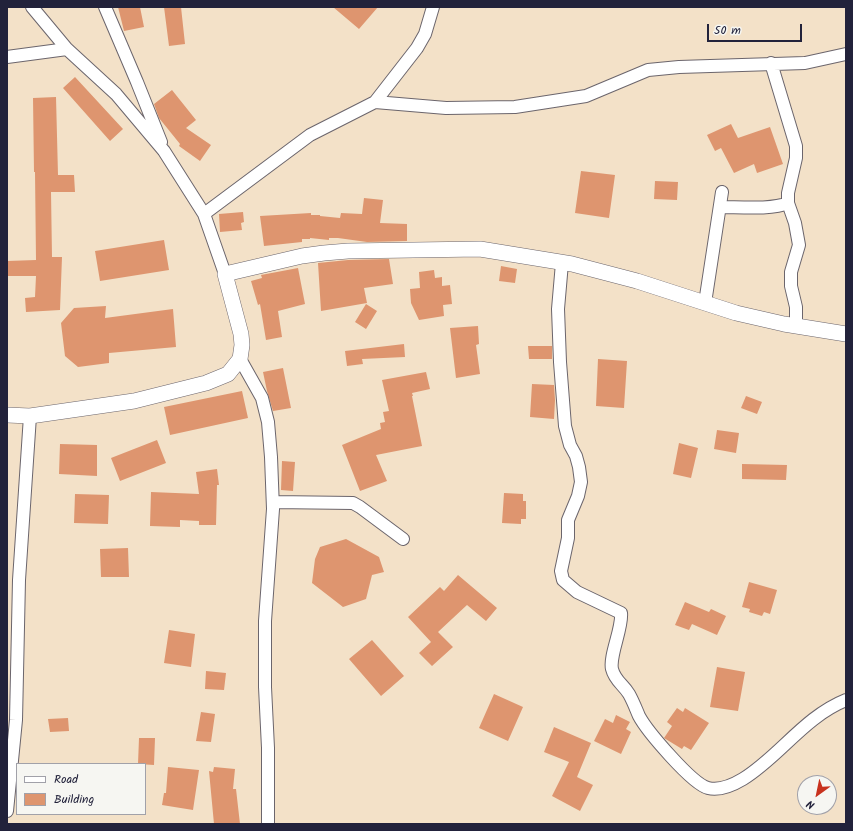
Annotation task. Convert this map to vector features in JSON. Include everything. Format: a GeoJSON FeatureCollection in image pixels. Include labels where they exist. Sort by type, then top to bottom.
{"type":"FeatureCollection","features":[{"type":"Feature","properties":{"kind":"street"},"geometry":{"type":"LineString","coordinates":[[7,415],[30,416],[134,401],[206,383],[228,374],[240,359],[242,345],[241,334],[225,274],[204,214],[164,151],[116,94],[68,49],[32,7]]}},
{"type":"Feature","properties":{"kind":"street"},"geometry":{"type":"LineString","coordinates":[[105,7],[138,82],[164,151]]}},
{"type":"Feature","properties":{"kind":"street"},"geometry":{"type":"LineString","coordinates":[[204,214],[310,135],[375,102],[417,48],[425,34],[433,7]]}},
{"type":"Feature","properties":{"kind":"street"},"geometry":{"type":"LineString","coordinates":[[7,57],[68,49]]}},
{"type":"Feature","properties":{"kind":"street"},"geometry":{"type":"LineString","coordinates":[[375,102],[446,108],[515,107],[586,96],[648,70],[679,67],[805,63],[846,54]]}},
{"type":"Feature","properties":{"kind":"street"},"geometry":{"type":"LineString","coordinates":[[771,63],[796,146],[796,158],[788,192],[788,203],[795,224],[799,245],[791,272],[791,286],[796,308],[796,326]]}},
{"type":"Feature","properties":{"kind":"street"},"geometry":{"type":"LineString","coordinates":[[705,303],[722,192]]}},
{"type":"Feature","properties":{"kind":"street"},"geometry":{"type":"LineString","coordinates":[[720,207],[768,206],[788,203]]}},
{"type":"Feature","properties":{"kind":"street"},"geometry":{"type":"LineString","coordinates":[[225,274],[302,256],[348,251],[480,249],[562,263],[637,281],[736,313],[796,326],[846,334]]}},
{"type":"Feature","properties":{"kind":"street"},"geometry":{"type":"LineString","coordinates":[[562,263],[558,308],[560,362],[565,426],[570,445],[576,456],[579,467],[580,482],[578,496],[568,520],[568,538],[561,571],[563,580],[578,592],[621,613],[612,667],[615,678],[629,694],[640,717],[666,751],[689,775],[708,788],[726,788],[742,780],[767,762],[789,739],[819,714],[846,700]]}},
{"type":"Feature","properties":{"kind":"street"},"geometry":{"type":"LineString","coordinates":[[240,359],[262,398],[268,422],[271,457],[273,502],[266,622],[265,687],[268,748],[268,824]]}},
{"type":"Feature","properties":{"kind":"street"},"geometry":{"type":"LineString","coordinates":[[7,811],[16,720],[19,580],[30,416]]}},
{"type":"Feature","properties":{"kind":"street"},"geometry":{"type":"LineString","coordinates":[[273,502],[353,504],[360,507],[403,539]]}},
{"type":"Feature","properties":{"kind":"building"},"geometry":{"type":"Polygon","coordinates":[[[118,7],[140,7],[144,27],[124,31],[118,7]]]}},
{"type":"Feature","properties":{"kind":"building"},"geometry":{"type":"Polygon","coordinates":[[[164,7],[181,7],[185,44],[169,46],[164,7]]]}},
{"type":"Feature","properties":{"kind":"building"},"geometry":{"type":"Polygon","coordinates":[[[333,7],[378,7],[359,29],[333,7]]]}},
{"type":"Feature","properties":{"kind":"building"},"geometry":{"type":"Polygon","coordinates":[[[75,77],[123,129],[110,141],[63,88],[75,77]]]}},
{"type":"Feature","properties":{"kind":"building"},"geometry":{"type":"Polygon","coordinates":[[[172,90],[196,120],[186,128],[211,145],[200,161],[179,146],[180,144],[159,118],[154,104],[172,90]]]}},
{"type":"Feature","properties":{"kind":"building"},"geometry":{"type":"Polygon","coordinates":[[[56,97],[58,175],[74,175],[75,192],[51,192],[52,257],[62,257],[60,310],[26,312],[25,298],[35,297],[36,276],[7,276],[7,261],[36,260],[33,98],[56,97]]]}},
{"type":"Feature","properties":{"kind":"building"},"geometry":{"type":"Polygon","coordinates":[[[731,124],[738,138],[770,127],[783,164],[757,173],[754,164],[734,173],[721,148],[715,151],[707,135],[731,124]]]}},
{"type":"Feature","properties":{"kind":"building"},"geometry":{"type":"Polygon","coordinates":[[[581,171],[615,175],[609,218],[575,213],[581,171]]]}},
{"type":"Feature","properties":{"kind":"building"},"geometry":{"type":"Polygon","coordinates":[[[655,181],[678,182],[677,200],[654,199],[655,181]]]}},
{"type":"Feature","properties":{"kind":"building"},"geometry":{"type":"Polygon","coordinates":[[[364,198],[383,200],[380,223],[407,224],[407,241],[367,242],[338,238],[329,238],[329,240],[310,238],[302,239],[302,242],[264,246],[260,216],[311,213],[311,215],[340,218],[341,213],[362,214],[364,198]]]}},
{"type":"Feature","properties":{"kind":"building"},"geometry":{"type":"Polygon","coordinates":[[[243,212],[244,222],[241,223],[242,230],[220,232],[219,214],[243,212]]]}},
{"type":"Feature","properties":{"kind":"building"},"geometry":{"type":"Polygon","coordinates":[[[164,240],[169,270],[100,281],[95,251],[164,240]]]}},
{"type":"Feature","properties":{"kind":"building"},"geometry":{"type":"Polygon","coordinates":[[[389,259],[393,284],[364,288],[367,303],[321,311],[318,263],[348,260],[389,259]]]}},
{"type":"Feature","properties":{"kind":"building"},"geometry":{"type":"Polygon","coordinates":[[[501,266],[517,269],[515,283],[499,281],[501,266]]]}},
{"type":"Feature","properties":{"kind":"building"},"geometry":{"type":"Polygon","coordinates":[[[298,268],[305,304],[278,311],[282,337],[266,340],[260,304],[258,305],[251,281],[262,278],[261,275],[298,268]]]}},
{"type":"Feature","properties":{"kind":"building"},"geometry":{"type":"Polygon","coordinates":[[[434,270],[435,278],[442,277],[442,286],[450,285],[452,304],[443,305],[444,316],[419,320],[411,303],[410,289],[420,288],[419,272],[434,270]]]}},
{"type":"Feature","properties":{"kind":"building"},"geometry":{"type":"Polygon","coordinates":[[[366,304],[377,311],[366,329],[355,322],[366,304]]]}},
{"type":"Feature","properties":{"kind":"building"},"geometry":{"type":"Polygon","coordinates":[[[106,306],[105,318],[173,309],[176,347],[109,353],[109,363],[78,367],[65,356],[61,323],[74,308],[106,306]]]}},
{"type":"Feature","properties":{"kind":"building"},"geometry":{"type":"Polygon","coordinates":[[[478,326],[479,344],[476,345],[480,374],[456,378],[450,328],[478,326]]]}},
{"type":"Feature","properties":{"kind":"building"},"geometry":{"type":"Polygon","coordinates":[[[404,344],[405,357],[362,359],[363,364],[347,366],[345,351],[404,344]]]}},
{"type":"Feature","properties":{"kind":"building"},"geometry":{"type":"Polygon","coordinates":[[[528,346],[552,346],[552,359],[529,359],[528,346]]]}},
{"type":"Feature","properties":{"kind":"building"},"geometry":{"type":"Polygon","coordinates":[[[598,359],[627,361],[624,408],[596,406],[598,359]]]}},
{"type":"Feature","properties":{"kind":"building"},"geometry":{"type":"Polygon","coordinates":[[[283,368],[291,408],[273,411],[263,372],[283,368]]]}},
{"type":"Feature","properties":{"kind":"building"},"geometry":{"type":"Polygon","coordinates":[[[426,372],[430,389],[412,393],[422,446],[376,455],[387,481],[360,491],[342,445],[381,429],[380,423],[385,422],[383,412],[389,411],[382,380],[426,372]]]}},
{"type":"Feature","properties":{"kind":"building"},"geometry":{"type":"Polygon","coordinates":[[[532,384],[554,385],[554,419],[530,417],[532,384]]]}},
{"type":"Feature","properties":{"kind":"building"},"geometry":{"type":"Polygon","coordinates":[[[242,391],[248,418],[170,435],[164,407],[242,391]]]}},
{"type":"Feature","properties":{"kind":"building"},"geometry":{"type":"Polygon","coordinates":[[[746,396],[762,402],[757,414],[741,408],[746,396]]]}},
{"type":"Feature","properties":{"kind":"building"},"geometry":{"type":"Polygon","coordinates":[[[717,430],[739,433],[736,453],[714,449],[717,430]]]}},
{"type":"Feature","properties":{"kind":"building"},"geometry":{"type":"Polygon","coordinates":[[[157,440],[166,463],[120,481],[111,458],[157,440]]]}},
{"type":"Feature","properties":{"kind":"building"},"geometry":{"type":"Polygon","coordinates":[[[679,443],[698,448],[691,478],[673,474],[679,443]]]}},
{"type":"Feature","properties":{"kind":"building"},"geometry":{"type":"Polygon","coordinates":[[[60,444],[97,445],[97,476],[59,474],[60,444]]]}},
{"type":"Feature","properties":{"kind":"building"},"geometry":{"type":"Polygon","coordinates":[[[282,461],[295,462],[293,491],[281,490],[282,461]]]}},
{"type":"Feature","properties":{"kind":"building"},"geometry":{"type":"Polygon","coordinates":[[[742,464],[787,465],[786,480],[742,479],[742,464]]]}},
{"type":"Feature","properties":{"kind":"building"},"geometry":{"type":"Polygon","coordinates":[[[217,469],[219,485],[217,485],[216,525],[199,525],[199,521],[180,520],[180,527],[150,526],[151,492],[199,494],[196,472],[217,469]]]}},
{"type":"Feature","properties":{"kind":"building"},"geometry":{"type":"Polygon","coordinates":[[[504,493],[523,494],[523,501],[526,501],[526,519],[521,519],[521,524],[502,523],[504,493]]]}},
{"type":"Feature","properties":{"kind":"building"},"geometry":{"type":"Polygon","coordinates":[[[75,494],[109,495],[108,524],[74,523],[75,494]]]}},
{"type":"Feature","properties":{"kind":"building"},"geometry":{"type":"Polygon","coordinates":[[[346,539],[379,557],[384,572],[372,575],[366,599],[343,607],[312,583],[315,559],[320,547],[346,539]]]}},
{"type":"Feature","properties":{"kind":"building"},"geometry":{"type":"Polygon","coordinates":[[[128,548],[129,577],[101,577],[100,549],[128,548]]]}},
{"type":"Feature","properties":{"kind":"building"},"geometry":{"type":"Polygon","coordinates":[[[458,575],[497,608],[486,621],[467,605],[438,632],[453,647],[432,666],[419,653],[431,642],[408,617],[440,587],[444,591],[458,575]]]}},
{"type":"Feature","properties":{"kind":"building"},"geometry":{"type":"Polygon","coordinates":[[[749,582],[777,590],[770,614],[764,612],[762,616],[749,612],[750,609],[742,607],[749,582]]]}},
{"type":"Feature","properties":{"kind":"building"},"geometry":{"type":"Polygon","coordinates":[[[685,602],[709,612],[711,609],[726,616],[717,635],[692,624],[689,630],[675,625],[685,602]]]}},
{"type":"Feature","properties":{"kind":"building"},"geometry":{"type":"Polygon","coordinates":[[[169,630],[195,634],[191,667],[164,663],[169,630]]]}},
{"type":"Feature","properties":{"kind":"building"},"geometry":{"type":"Polygon","coordinates":[[[372,640],[404,676],[381,696],[349,659],[372,640]]]}},
{"type":"Feature","properties":{"kind":"building"},"geometry":{"type":"Polygon","coordinates":[[[717,667],[745,672],[738,711],[710,707],[717,667]]]}},
{"type":"Feature","properties":{"kind":"building"},"geometry":{"type":"Polygon","coordinates":[[[206,671],[226,673],[224,690],[205,689],[206,671]]]}},
{"type":"Feature","properties":{"kind":"building"},"geometry":{"type":"Polygon","coordinates":[[[494,694],[523,707],[508,741],[479,728],[494,694]]]}},
{"type":"Feature","properties":{"kind":"building"},"geometry":{"type":"Polygon","coordinates":[[[677,708],[683,712],[685,708],[709,723],[691,750],[684,746],[682,749],[664,738],[672,726],[667,722],[677,708]]]}},
{"type":"Feature","properties":{"kind":"building"},"geometry":{"type":"Polygon","coordinates":[[[201,712],[215,714],[211,742],[196,741],[201,712]]]}},
{"type":"Feature","properties":{"kind":"building"},"geometry":{"type":"Polygon","coordinates":[[[616,715],[630,722],[626,729],[631,732],[621,754],[594,741],[605,719],[613,723],[616,715]]]}},
{"type":"Feature","properties":{"kind":"building"},"geometry":{"type":"Polygon","coordinates":[[[68,718],[69,731],[50,732],[48,719],[68,718]]]}},
{"type":"Feature","properties":{"kind":"building"},"geometry":{"type":"Polygon","coordinates":[[[554,727],[591,743],[577,777],[593,785],[580,811],[552,796],[569,762],[544,752],[554,727]]]}},
{"type":"Feature","properties":{"kind":"building"},"geometry":{"type":"Polygon","coordinates":[[[139,738],[155,738],[154,765],[138,763],[139,738]]]}},
{"type":"Feature","properties":{"kind":"building"},"geometry":{"type":"Polygon","coordinates":[[[168,767],[199,770],[193,810],[162,805],[164,793],[166,793],[168,767]]]}},
{"type":"Feature","properties":{"kind":"building"},"geometry":{"type":"Polygon","coordinates":[[[214,767],[235,769],[233,789],[236,789],[240,824],[214,824],[209,771],[213,772],[214,767]]]}}]}
